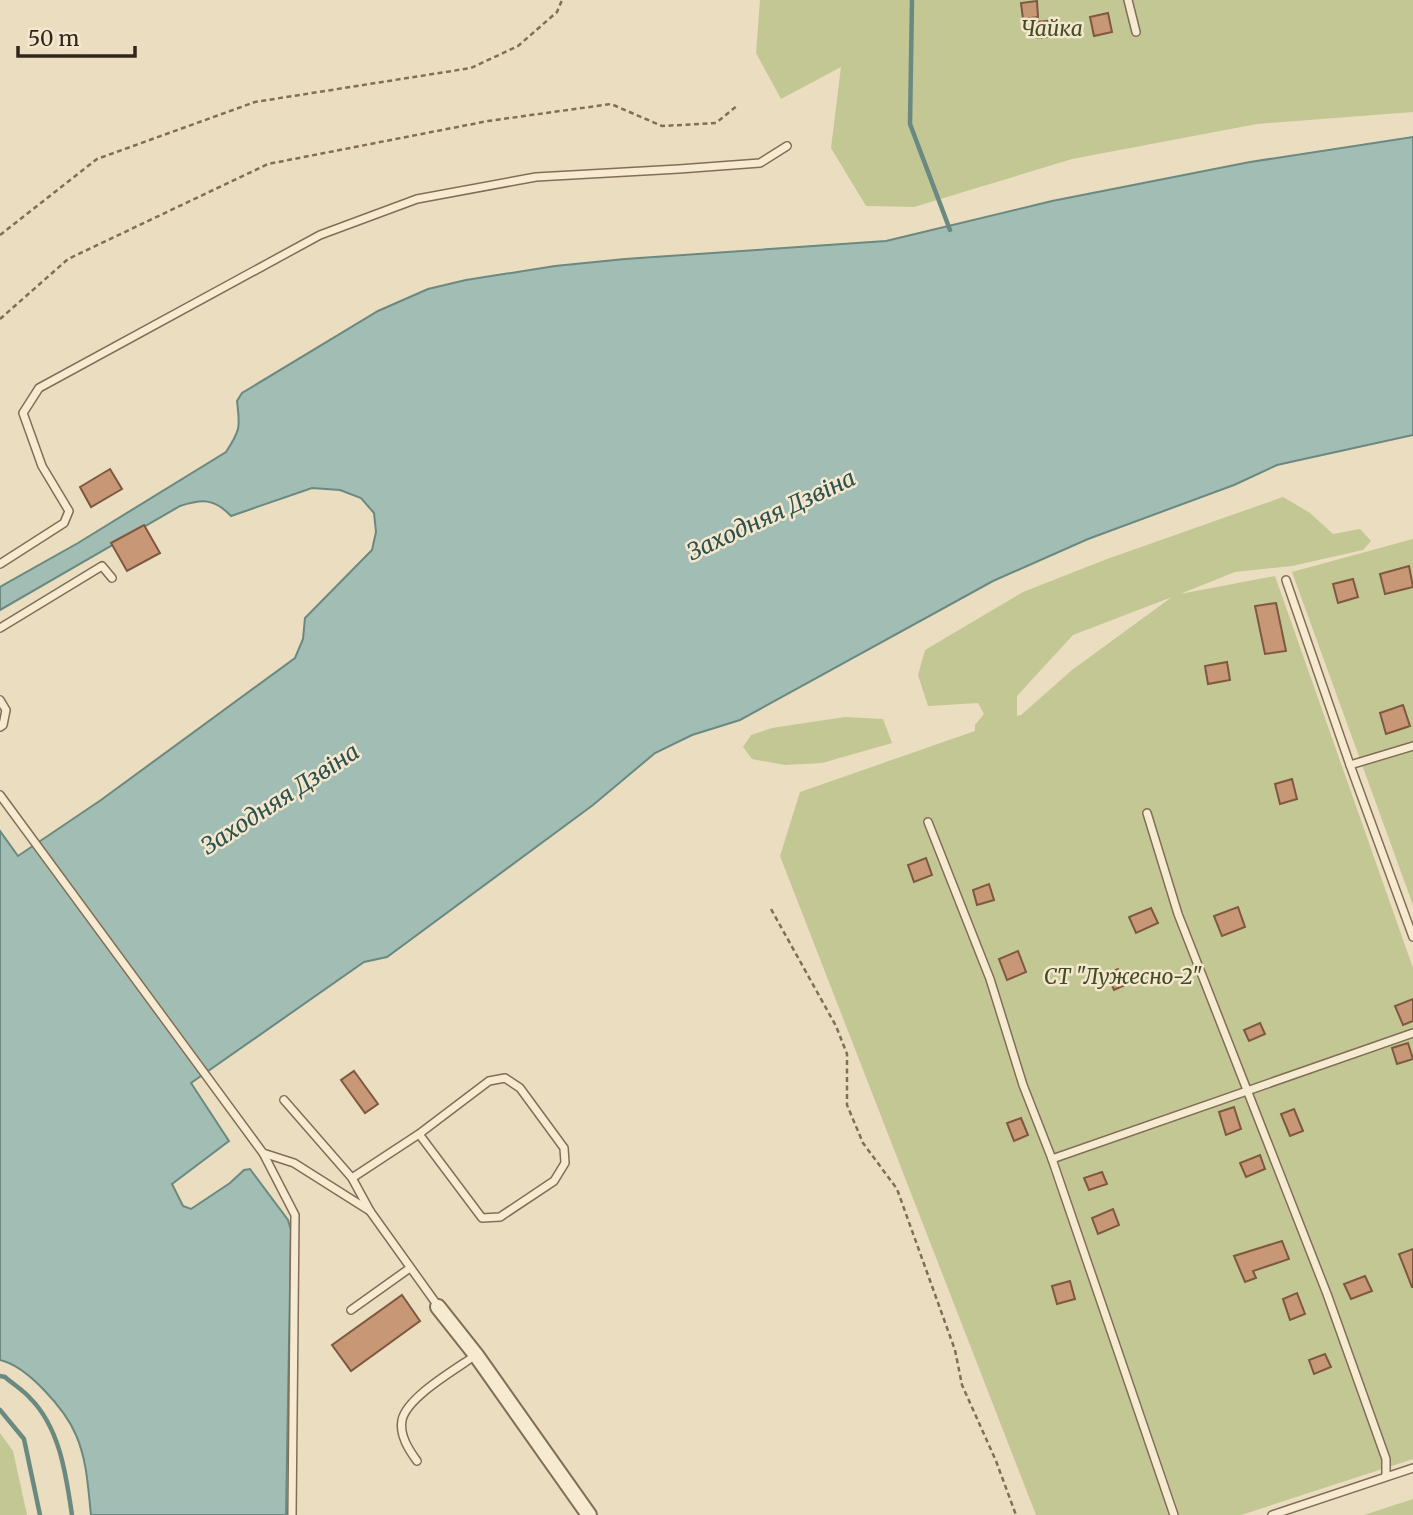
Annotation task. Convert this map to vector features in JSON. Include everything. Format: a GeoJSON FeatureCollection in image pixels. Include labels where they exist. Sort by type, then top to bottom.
{"type":"FeatureCollection","features":[{"type":"Feature","properties":{"kind":"street"},"geometry":{"type":"LineString","coordinates":[[438,1307],[476,1355],[589,1515]]}},
{"type":"Feature","properties":{"kind":"lane"},"geometry":{"type":"LineString","coordinates":[[1128,0],[1136,32]]}},
{"type":"Feature","properties":{"kind":"lane"},"geometry":{"type":"LineString","coordinates":[[0,564],[64,523],[69,511],[42,466],[23,413],[39,388],[320,235],[416,199],[536,177],[760,163],[787,146]]}},
{"type":"Feature","properties":{"kind":"lane"},"geometry":{"type":"LineString","coordinates":[[0,628],[102,566],[112,578]]}},
{"type":"Feature","properties":{"kind":"lane"},"geometry":{"type":"LineString","coordinates":[[1286,580],[1350,765],[1411,923],[1413,937]]}},
{"type":"Feature","properties":{"kind":"lane"},"geometry":{"type":"LineString","coordinates":[[0,700],[6,710],[3,725],[0,727]]}},
{"type":"Feature","properties":{"kind":"lane"},"geometry":{"type":"LineString","coordinates":[[1350,765],[1413,746]]}},
{"type":"Feature","properties":{"kind":"lane"},"geometry":{"type":"LineString","coordinates":[[0,795],[263,1153],[295,1215],[292,1515]]}},
{"type":"Feature","properties":{"kind":"lane"},"geometry":{"type":"LineString","coordinates":[[1147,813],[1178,914],[1327,1294],[1386,1459],[1387,1475]]}},
{"type":"Feature","properties":{"kind":"lane"},"geometry":{"type":"LineString","coordinates":[[928,822],[990,979],[1023,1085],[1052,1159],[1174,1515]]}},
{"type":"Feature","properties":{"kind":"lane"},"geometry":{"type":"LineString","coordinates":[[1052,1159],[1413,1033]]}},
{"type":"Feature","properties":{"kind":"lane"},"geometry":{"type":"LineString","coordinates":[[352,1178],[419,1134],[489,1081],[505,1078],[520,1088],[564,1148],[565,1163],[554,1181],[500,1217],[482,1218],[419,1134]]}},
{"type":"Feature","properties":{"kind":"lane"},"geometry":{"type":"LineString","coordinates":[[284,1100],[352,1178],[370,1211],[438,1307]]}},
{"type":"Feature","properties":{"kind":"lane"},"geometry":{"type":"LineString","coordinates":[[263,1153],[294,1163],[370,1211]]}},
{"type":"Feature","properties":{"kind":"lane"},"geometry":{"type":"LineString","coordinates":[[351,1310],[410,1268]]}},
{"type":"Feature","properties":{"kind":"lane"},"geometry":{"type":"LineString","coordinates":[[417,1461],[405,1443],[401,1421],[411,1402],[476,1355]]}},
{"type":"Feature","properties":{"kind":"lane"},"geometry":{"type":"LineString","coordinates":[[1272,1515],[1413,1468]]}},
{"type":"Feature","properties":{"kind":"path"},"geometry":{"type":"LineString","coordinates":[[0,235],[97,159],[256,102],[471,68],[518,46],[557,12],[562,0]]}},
{"type":"Feature","properties":{"kind":"path"},"geometry":{"type":"LineString","coordinates":[[0,319],[68,259],[268,164],[488,121],[611,104],[662,126],[716,123],[738,105]]}},
{"type":"Feature","properties":{"kind":"path"},"geometry":{"type":"LineString","coordinates":[[771,909],[836,1026],[847,1054],[847,1105],[863,1143],[897,1189],[956,1350],[962,1385],[996,1461],[1016,1515]]}},
{"type":"Feature","properties":{"kind":"green space","name":"Чайка"},"geometry":{"type":"Polygon","coordinates":[[[760,0],[1413,0],[1413,112],[1257,124],[1072,159],[914,207],[866,206],[831,148],[841,67],[781,99],[756,53],[760,0]]]}},
{"type":"Feature","properties":{"kind":"green space","name":"СТ \"Лужесно-2\""},"geometry":{"type":"Polygon","coordinates":[[[1283,497],[1310,513],[1333,534],[1360,529],[1371,541],[1363,550],[1292,566],[1235,572],[1180,594],[1275,576],[1413,968],[1413,1459],[1241,1515],[1036,1515],[780,856],[800,792],[975,731],[975,725],[984,714],[978,703],[928,706],[918,675],[925,650],[1023,592],[1107,559],[1283,497]],[[1172,597],[1073,635],[1017,696],[1017,716],[1072,670],[1172,597]]]}},
{"type":"Feature","properties":{"kind":"green space"},"geometry":{"type":"Polygon","coordinates":[[[1413,539],[1413,905],[1292,572],[1413,539]]]}},
{"type":"Feature","properties":{"kind":"green space"},"geometry":{"type":"Polygon","coordinates":[[[845,717],[883,719],[892,743],[822,763],[785,765],[752,759],[743,747],[751,735],[772,728],[845,717]]]}},
{"type":"Feature","properties":{"kind":"green space"},"geometry":{"type":"Polygon","coordinates":[[[0,1433],[13,1451],[27,1515],[0,1515],[0,1433]]]}},
{"type":"Feature","properties":{"kind":"green space"},"geometry":{"type":"Polygon","coordinates":[[[1413,1499],[1413,1515],[1364,1515],[1413,1499]]]}},
{"type":"Feature","properties":{"kind":"water","name":"Заходняя Дзвіна"},"geometry":{"type":"Polygon","coordinates":[[[1413,137],[1413,435],[1277,465],[1234,485],[1088,539],[993,581],[740,720],[692,735],[655,753],[593,805],[387,957],[364,962],[191,1083],[229,1141],[172,1184],[183,1206],[191,1209],[230,1183],[244,1170],[250,1169],[288,1220],[291,1230],[286,1515],[91,1515],[83,1454],[71,1425],[44,1390],[22,1371],[0,1360],[0,831],[18,856],[101,800],[295,658],[303,639],[305,618],[372,550],[376,532],[374,513],[361,498],[340,490],[312,488],[231,516],[213,503],[195,502],[180,506],[0,610],[0,587],[78,543],[226,452],[238,428],[237,401],[242,393],[378,311],[428,289],[555,266],[886,241],[1052,201],[1250,162],[1413,137]]]}},
{"type":"Feature","properties":{"kind":"building"},"geometry":{"type":"Polygon","coordinates":[[[1037,1],[1038,17],[1023,19],[1021,3],[1037,1]]]}},
{"type":"Feature","properties":{"kind":"building"},"geometry":{"type":"Polygon","coordinates":[[[1108,13],[1112,32],[1094,36],[1090,17],[1108,13]]]}},
{"type":"Feature","properties":{"kind":"building"},"geometry":{"type":"Polygon","coordinates":[[[1057,20],[1059,36],[1038,38],[1036,22],[1057,20]]]}},
{"type":"Feature","properties":{"kind":"building"},"geometry":{"type":"Polygon","coordinates":[[[110,469],[122,489],[91,507],[80,487],[110,469]]]}},
{"type":"Feature","properties":{"kind":"building"},"geometry":{"type":"Polygon","coordinates":[[[144,525],[160,553],[127,571],[111,543],[144,525]]]}},
{"type":"Feature","properties":{"kind":"building"},"geometry":{"type":"Polygon","coordinates":[[[1409,566],[1413,587],[1385,594],[1380,574],[1409,566]]]}},
{"type":"Feature","properties":{"kind":"building"},"geometry":{"type":"Polygon","coordinates":[[[1353,579],[1358,597],[1338,603],[1333,584],[1353,579]]]}},
{"type":"Feature","properties":{"kind":"building"},"geometry":{"type":"Polygon","coordinates":[[[1276,603],[1286,651],[1265,654],[1255,606],[1276,603]]]}},
{"type":"Feature","properties":{"kind":"building"},"geometry":{"type":"Polygon","coordinates":[[[1227,662],[1230,680],[1208,684],[1205,666],[1227,662]]]}},
{"type":"Feature","properties":{"kind":"building"},"geometry":{"type":"Polygon","coordinates":[[[1403,705],[1410,726],[1386,734],[1380,713],[1403,705]]]}},
{"type":"Feature","properties":{"kind":"building"},"geometry":{"type":"Polygon","coordinates":[[[1292,779],[1297,799],[1280,804],[1275,784],[1292,779]]]}},
{"type":"Feature","properties":{"kind":"building"},"geometry":{"type":"Polygon","coordinates":[[[926,858],[932,875],[914,882],[908,865],[926,858]]]}},
{"type":"Feature","properties":{"kind":"building"},"geometry":{"type":"Polygon","coordinates":[[[989,884],[994,900],[977,905],[973,890],[989,884]]]}},
{"type":"Feature","properties":{"kind":"building"},"geometry":{"type":"Polygon","coordinates":[[[1238,907],[1245,927],[1222,936],[1214,916],[1238,907]]]}},
{"type":"Feature","properties":{"kind":"building"},"geometry":{"type":"Polygon","coordinates":[[[1151,908],[1158,923],[1136,933],[1129,917],[1151,908]]]}},
{"type":"Feature","properties":{"kind":"building"},"geometry":{"type":"Polygon","coordinates":[[[1018,951],[1026,972],[1007,980],[999,959],[1018,951]]]}},
{"type":"Feature","properties":{"kind":"building"},"geometry":{"type":"Polygon","coordinates":[[[1118,969],[1125,985],[1114,990],[1107,974],[1118,969]]]}},
{"type":"Feature","properties":{"kind":"building"},"geometry":{"type":"Polygon","coordinates":[[[1413,999],[1413,1021],[1403,1025],[1395,1006],[1413,999]]]}},
{"type":"Feature","properties":{"kind":"building"},"geometry":{"type":"Polygon","coordinates":[[[1260,1023],[1265,1034],[1249,1041],[1244,1030],[1260,1023]]]}},
{"type":"Feature","properties":{"kind":"building"},"geometry":{"type":"Polygon","coordinates":[[[1408,1043],[1413,1059],[1397,1064],[1392,1048],[1408,1043]]]}},
{"type":"Feature","properties":{"kind":"building"},"geometry":{"type":"Polygon","coordinates":[[[354,1071],[378,1104],[365,1113],[341,1080],[354,1071]]]}},
{"type":"Feature","properties":{"kind":"building"},"geometry":{"type":"Polygon","coordinates":[[[1234,1107],[1241,1129],[1226,1135],[1219,1112],[1234,1107]]]}},
{"type":"Feature","properties":{"kind":"building"},"geometry":{"type":"Polygon","coordinates":[[[1294,1109],[1303,1131],[1290,1136],[1281,1114],[1294,1109]]]}},
{"type":"Feature","properties":{"kind":"building"},"geometry":{"type":"Polygon","coordinates":[[[1021,1118],[1028,1135],[1014,1141],[1007,1123],[1021,1118]]]}},
{"type":"Feature","properties":{"kind":"building"},"geometry":{"type":"Polygon","coordinates":[[[1260,1155],[1265,1169],[1246,1177],[1240,1163],[1260,1155]]]}},
{"type":"Feature","properties":{"kind":"building"},"geometry":{"type":"Polygon","coordinates":[[[1102,1172],[1107,1184],[1089,1190],[1084,1178],[1102,1172]]]}},
{"type":"Feature","properties":{"kind":"building"},"geometry":{"type":"Polygon","coordinates":[[[1113,1209],[1119,1225],[1098,1234],[1092,1218],[1113,1209]]]}},
{"type":"Feature","properties":{"kind":"building"},"geometry":{"type":"Polygon","coordinates":[[[1282,1241],[1289,1259],[1253,1271],[1256,1278],[1245,1282],[1234,1256],[1282,1241]]]}},
{"type":"Feature","properties":{"kind":"building"},"geometry":{"type":"Polygon","coordinates":[[[1413,1249],[1413,1287],[1412,1287],[1399,1254],[1413,1249]]]}},
{"type":"Feature","properties":{"kind":"building"},"geometry":{"type":"Polygon","coordinates":[[[1365,1276],[1372,1291],[1351,1299],[1344,1284],[1365,1276]]]}},
{"type":"Feature","properties":{"kind":"building"},"geometry":{"type":"Polygon","coordinates":[[[1070,1281],[1075,1299],[1057,1304],[1052,1286],[1070,1281]]]}},
{"type":"Feature","properties":{"kind":"building"},"geometry":{"type":"Polygon","coordinates":[[[1297,1293],[1305,1314],[1290,1320],[1283,1299],[1297,1293]]]}},
{"type":"Feature","properties":{"kind":"building"},"geometry":{"type":"Polygon","coordinates":[[[402,1295],[420,1321],[351,1371],[332,1345],[402,1295]]]}},
{"type":"Feature","properties":{"kind":"building"},"geometry":{"type":"Polygon","coordinates":[[[1325,1354],[1331,1367],[1314,1374],[1309,1360],[1325,1354]]]}},
{"type":"Feature","properties":{"kind":"waterway"},"geometry":{"type":"LineString","coordinates":[[912,0],[910,124],[950,230]]}},
{"type":"Feature","properties":{"kind":"waterway"},"geometry":{"type":"LineString","coordinates":[[0,1376],[27,1395],[48,1423],[60,1453],[72,1515]]}},
{"type":"Feature","properties":{"kind":"waterway"},"geometry":{"type":"LineString","coordinates":[[0,1410],[24,1439],[40,1515]]}}]}
